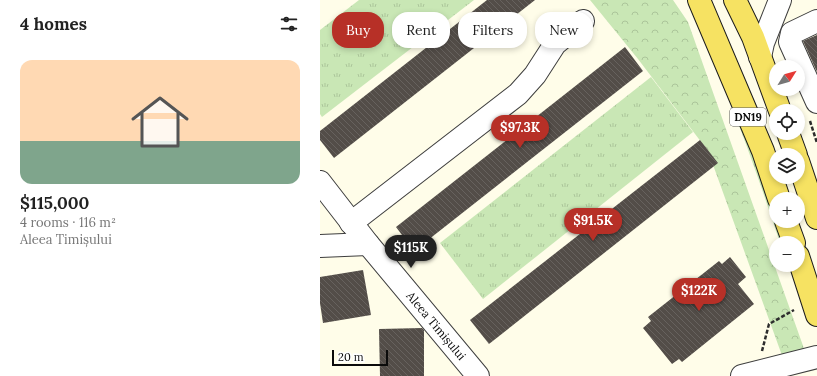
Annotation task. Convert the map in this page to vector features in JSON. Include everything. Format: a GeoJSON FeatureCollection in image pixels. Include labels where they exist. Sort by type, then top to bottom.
{"type":"FeatureCollection","features":[{"type":"Feature","properties":{"kind":"main road","name":"DN19"},"geometry":{"type":"LineString","coordinates":[[699,0],[763,151],[777,192]]}},
{"type":"Feature","properties":{"kind":"main road","name":"DN19"},"geometry":{"type":"LineString","coordinates":[[735,0],[760,56],[777,104]]}},
{"type":"Feature","properties":{"kind":"main road"},"geometry":{"type":"LineString","coordinates":[[805,182],[817,218]]}},
{"type":"Feature","properties":{"kind":"main road"},"geometry":{"type":"LineString","coordinates":[[801,272],[808,311]]}},
{"type":"Feature","properties":{"kind":"street"},"geometry":{"type":"LineString","coordinates":[[760,56],[763,42],[780,0]]}},
{"type":"Feature","properties":{"kind":"street"},"geometry":{"type":"LineString","coordinates":[[817,21],[792,34],[790,42],[817,102]]}},
{"type":"Feature","properties":{"kind":"street"},"geometry":{"type":"LineString","coordinates":[[351,223],[518,94],[536,75],[553,48]]}},
{"type":"Feature","properties":{"kind":"street","name":"Aleea Timișului"},"geometry":{"type":"LineString","coordinates":[[320,182],[368,244],[478,376]]}},
{"type":"Feature","properties":{"kind":"street"},"geometry":{"type":"LineString","coordinates":[[320,246],[368,244]]}},
{"type":"Feature","properties":{"kind":"street"},"geometry":{"type":"LineString","coordinates":[[749,374],[817,357]]}},
{"type":"Feature","properties":{"kind":"path"},"geometry":{"type":"LineString","coordinates":[[749,374],[768,324],[808,311]]}},
{"type":"Feature","properties":{"kind":"green space"},"geometry":{"type":"Polygon","coordinates":[[[359,0],[474,0],[450,18],[450,12],[392,12],[392,48],[412,48],[322,117],[320,114],[320,30],[332,21],[332,48],[384,48],[384,12],[343,12],[359,0]]]}},
{"type":"Feature","properties":{"kind":"green space"},"geometry":{"type":"Polygon","coordinates":[[[590,0],[673,0],[688,22],[769,250],[769,272],[777,272],[807,357],[784,361],[708,151],[638,59],[590,0]]]}},
{"type":"Feature","properties":{"kind":"green space"},"geometry":{"type":"Polygon","coordinates":[[[689,0],[755,159],[769,203],[769,211],[726,90],[687,1],[689,0]]]}},
{"type":"Feature","properties":{"kind":"green space"},"geometry":{"type":"Polygon","coordinates":[[[651,77],[693,132],[483,299],[440,243],[651,77]]]}},
{"type":"Feature","properties":{"kind":"green space"},"geometry":{"type":"Polygon","coordinates":[[[775,228],[777,228],[780,236],[778,236],[775,228]]]}},
{"type":"Feature","properties":{"kind":"building"},"geometry":{"type":"Polygon","coordinates":[[[487,0],[535,0],[520,12],[472,12],[487,0]]]}},
{"type":"Feature","properties":{"kind":"building"},"geometry":{"type":"Polygon","coordinates":[[[458,23],[458,48],[474,48],[334,158],[320,140],[320,131],[426,48],[450,48],[450,29],[458,23]]]}},
{"type":"Feature","properties":{"kind":"building"},"geometry":{"type":"Polygon","coordinates":[[[817,35],[817,72],[803,41],[817,35]]]}},
{"type":"Feature","properties":{"kind":"building"},"geometry":{"type":"Polygon","coordinates":[[[625,47],[643,71],[414,251],[396,227],[625,47]]]}},
{"type":"Feature","properties":{"kind":"building"},"geometry":{"type":"Polygon","coordinates":[[[700,140],[718,163],[489,344],[470,320],[700,140]]]}},
{"type":"Feature","properties":{"kind":"building"},"geometry":{"type":"Polygon","coordinates":[[[730,257],[746,277],[738,284],[754,304],[682,362],[679,359],[672,364],[643,328],[651,321],[648,317],[719,261],[722,264],[730,257]]]}},
{"type":"Feature","properties":{"kind":"building"},"geometry":{"type":"Polygon","coordinates":[[[363,270],[371,315],[323,323],[320,303],[320,277],[363,270]]]}},
{"type":"Feature","properties":{"kind":"building"},"geometry":{"type":"Polygon","coordinates":[[[422,328],[424,330],[424,376],[380,376],[379,329],[422,328]]]}}]}
